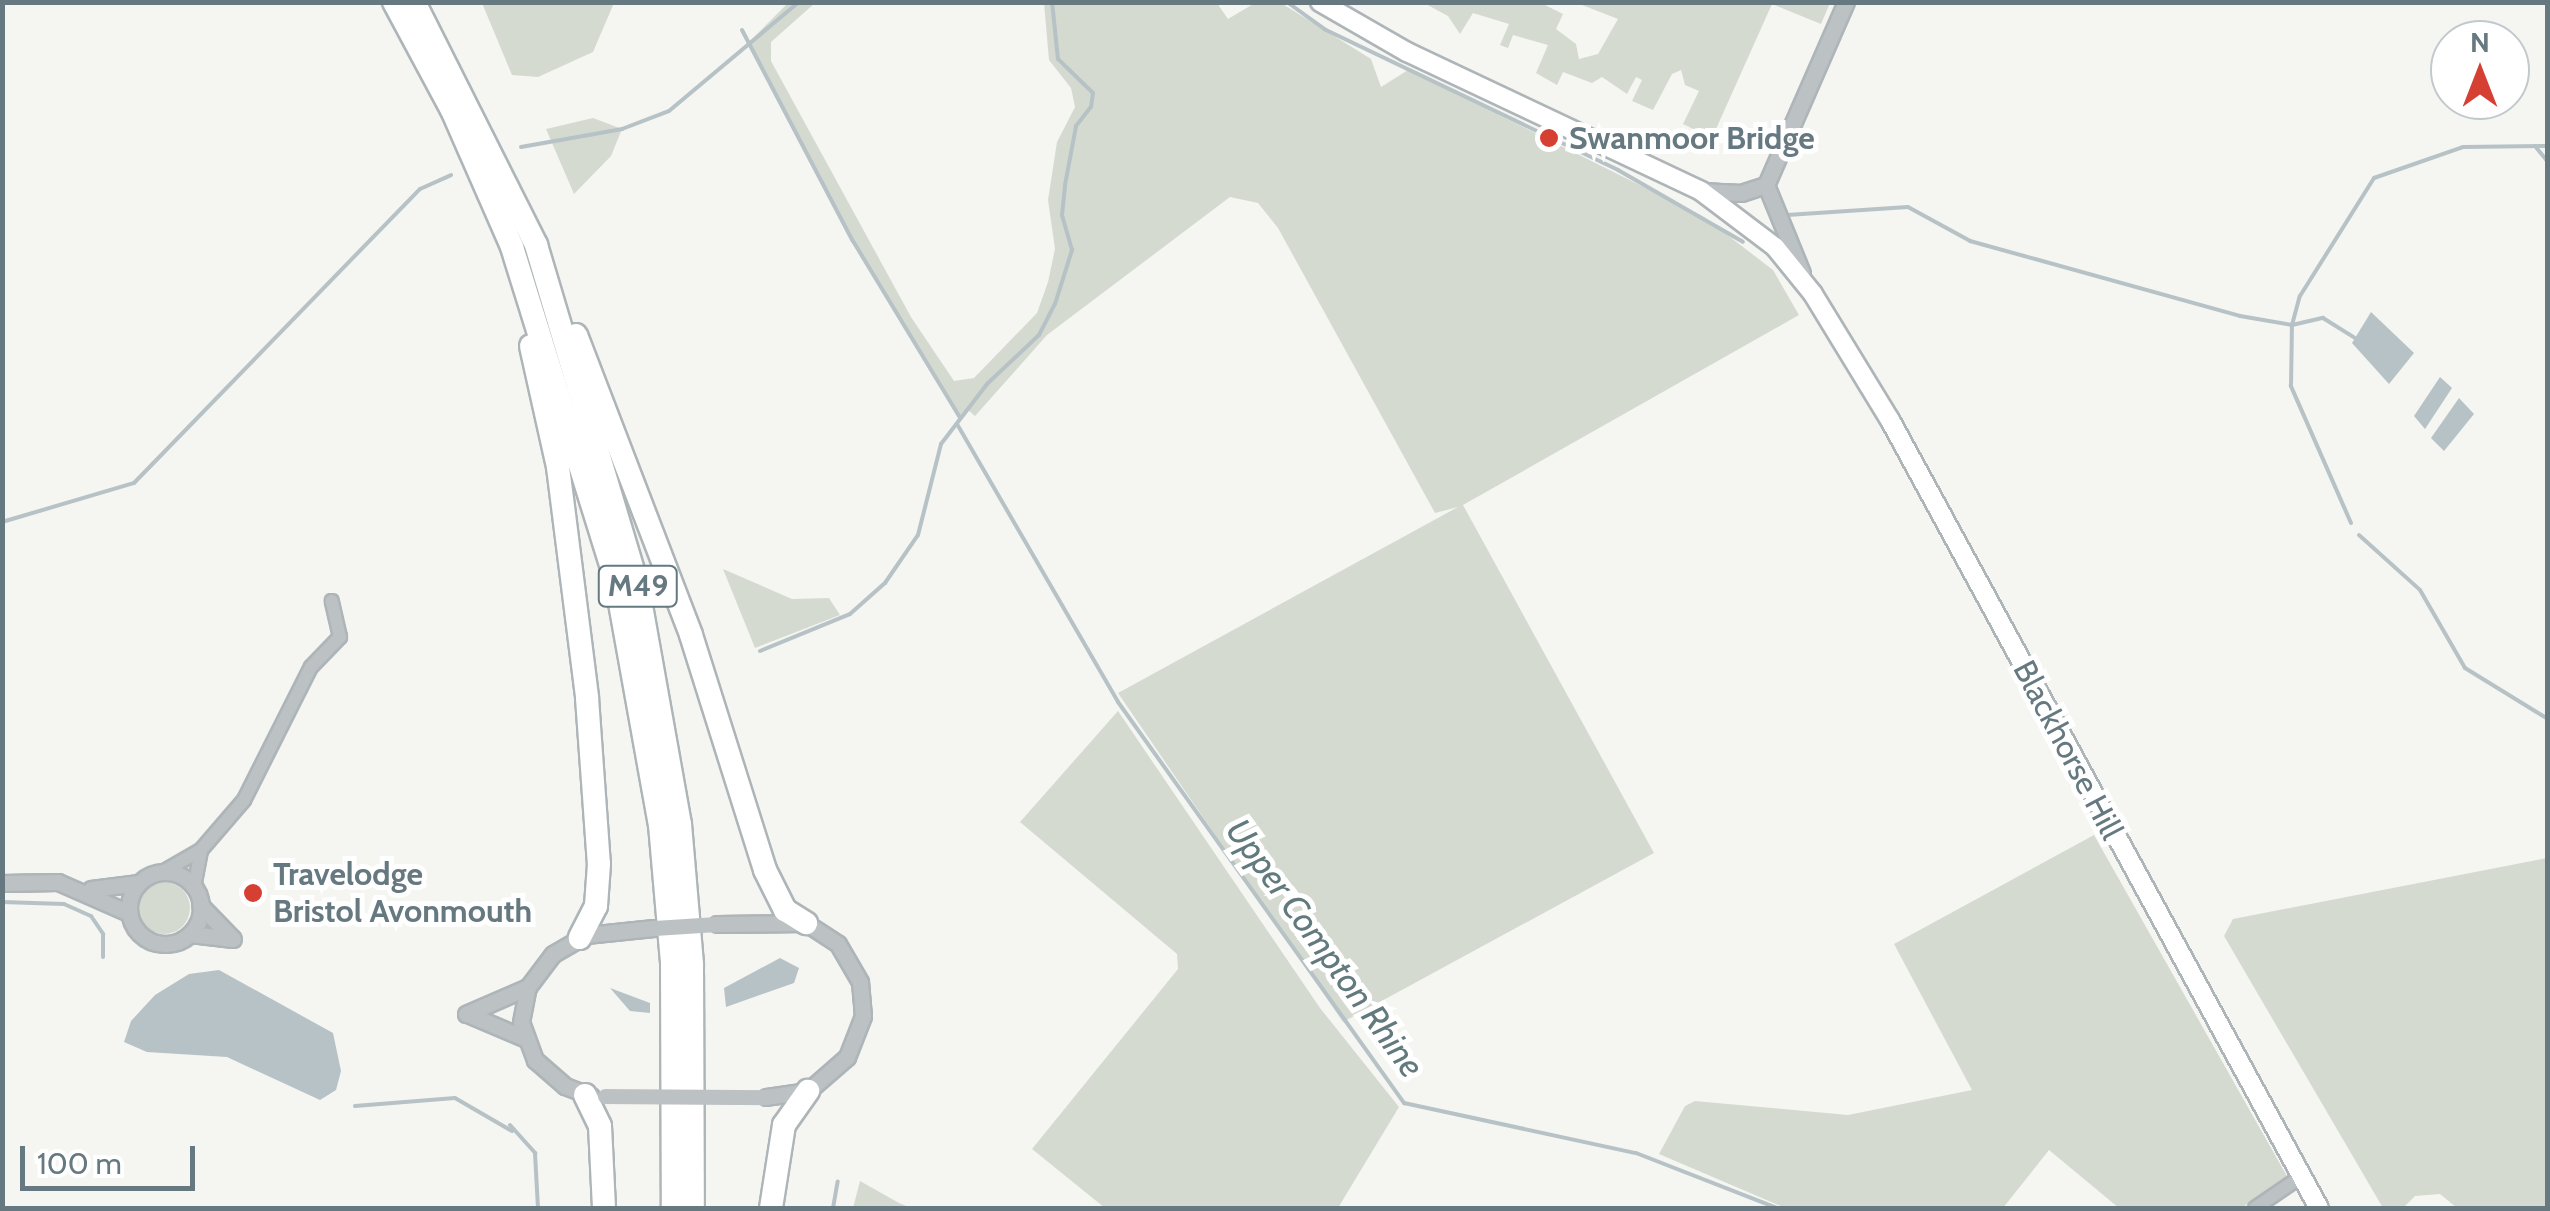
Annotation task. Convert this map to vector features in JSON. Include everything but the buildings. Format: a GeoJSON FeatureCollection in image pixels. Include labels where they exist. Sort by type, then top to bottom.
{"type":"FeatureCollection","features":[{"type":"Feature","properties":{"kind":"highway","name":"M49"},"geometry":{"type":"LineString","coordinates":[[394,2],[492,198],[608,552],[636,678],[672,962],[678,1128],[672,1208]]}},
{"type":"Feature","properties":{"kind":"highway","name":"M49"},"geometry":{"type":"LineString","coordinates":[[414,2],[536,245],[617,430],[765,870],[785,910],[806,923]]}},
{"type":"Feature","properties":{"kind":"highway","name":"M49"},"geometry":{"type":"LineString","coordinates":[[492,198],[558,467],[578,605],[599,864],[596,906],[580,938]]}},
{"type":"Feature","properties":{"kind":"highway","name":"M49"},"geometry":{"type":"LineString","coordinates":[[536,245],[622,526],[660,696],[692,965],[693,1208]]}},
{"type":"Feature","properties":{"kind":"highway"},"geometry":{"type":"LineString","coordinates":[[771,1208],[784,1125],[808,1091]]}},
{"type":"Feature","properties":{"kind":"highway"},"geometry":{"type":"LineString","coordinates":[[595,1096],[604,1208]]}},
{"type":"Feature","properties":{"kind":"main road","name":"Blackhorse Hill"},"geometry":{"type":"LineString","coordinates":[[1320,2],[1407,52],[1701,191],[1775,247],[1814,294],[1890,420],[2299,1178],[2319,1208]]}},
{"type":"Feature","properties":{"kind":"street"},"geometry":{"type":"LineString","coordinates":[[1814,294],[1770,205],[1766,185],[1846,2]]}},
{"type":"Feature","properties":{"kind":"street"},"geometry":{"type":"LineString","coordinates":[[1701,191],[1740,193],[1766,185]]}},
{"type":"Feature","properties":{"kind":"street"},"geometry":{"type":"LineString","coordinates":[[82,889],[140,883],[202,850],[244,800],[310,668],[340,637],[332,601]]}},
{"type":"Feature","properties":{"kind":"street"},"geometry":{"type":"LineString","coordinates":[[2,883],[41,880],[82,889],[129,913],[137,931],[154,942],[190,934],[233,939],[200,905],[194,887],[202,850]]}},
{"type":"Feature","properties":{"kind":"street"},"geometry":{"type":"LineString","coordinates":[[162,872],[194,887]]}},
{"type":"Feature","properties":{"kind":"street"},"geometry":{"type":"LineString","coordinates":[[129,913],[140,883]]}},
{"type":"Feature","properties":{"kind":"street"},"geometry":{"type":"LineString","coordinates":[[190,934],[200,905]]}},
{"type":"Feature","properties":{"kind":"street"},"geometry":{"type":"LineString","coordinates":[[784,918],[806,923],[838,944],[853,964],[863,1016],[847,1057],[808,1091],[766,1097],[595,1096],[548,1075],[524,1038],[466,1014],[528,987],[553,954],[580,938],[784,918]]}},
{"type":"Feature","properties":{"kind":"street"},"geometry":{"type":"LineString","coordinates":[[524,1038],[528,987]]}},
{"type":"Feature","properties":{"kind":"street"},"geometry":{"type":"LineString","coordinates":[[2255,1208],[2299,1178]]}},
{"type":"Feature","properties":{"kind":"shaded area"},"geometry":{"type":"Polygon","coordinates":[[[789,2],[815,3],[771,42],[771,61],[911,317],[954,381],[974,378],[1037,313],[1048,282],[1055,249],[1048,200],[1057,142],[1075,107],[1071,88],[1049,60],[1044,3],[1217,3],[1228,19],[1255,3],[1281,3],[1371,59],[1381,87],[1408,70],[1704,217],[1773,270],[1799,315],[1463,505],[1654,853],[1343,1022],[1118,693],[1458,507],[1435,513],[1278,228],[1258,203],[1230,197],[1047,335],[975,416],[968,410],[961,419],[853,241],[748,43],[789,2]]]}},
{"type":"Feature","properties":{"kind":"shaded area"},"geometry":{"type":"Polygon","coordinates":[[[482,3],[614,3],[593,52],[538,77],[512,75],[482,3]]]}},
{"type":"Feature","properties":{"kind":"shaded area"},"geometry":{"type":"Polygon","coordinates":[[[1424,3],[1541,3],[1563,14],[1556,29],[1576,44],[1579,59],[1598,54],[1618,19],[1577,3],[1830,3],[1821,24],[1772,4],[1712,138],[1683,124],[1699,91],[1685,85],[1681,70],[1672,74],[1653,110],[1632,101],[1642,80],[1636,77],[1627,94],[1602,77],[1592,83],[1563,72],[1557,85],[1536,73],[1548,45],[1513,35],[1508,48],[1500,45],[1509,24],[1473,13],[1460,34],[1448,16],[1424,3]]]}},
{"type":"Feature","properties":{"kind":"shaded area"},"geometry":{"type":"Polygon","coordinates":[[[593,118],[622,129],[611,156],[574,194],[546,129],[593,118]]]}},
{"type":"Feature","properties":{"kind":"shaded area"},"geometry":{"type":"Polygon","coordinates":[[[2371,312],[2414,353],[2389,384],[2352,343],[2371,312]]]}},
{"type":"Feature","properties":{"kind":"shaded area"},"geometry":{"type":"Polygon","coordinates":[[[2440,377],[2452,388],[2425,429],[2414,416],[2440,377]]]}},
{"type":"Feature","properties":{"kind":"shaded area"},"geometry":{"type":"Polygon","coordinates":[[[2459,398],[2474,414],[2444,451],[2431,438],[2459,398]]]}},
{"type":"Feature","properties":{"kind":"shaded area"},"geometry":{"type":"Polygon","coordinates":[[[723,569],[792,599],[829,598],[840,615],[755,648],[723,569]]]}},
{"type":"Feature","properties":{"kind":"shaded area"},"geometry":{"type":"Polygon","coordinates":[[[1118,711],[1320,1008],[1399,1107],[1338,1208],[1105,1208],[1032,1149],[1178,969],[1177,954],[1020,822],[1118,711]]]}},
{"type":"Feature","properties":{"kind":"shaded area"},"geometry":{"type":"Polygon","coordinates":[[[2094,835],[2288,1178],[2241,1208],[2119,1208],[2049,1150],[2003,1208],[1785,1208],[1659,1154],[1685,1106],[1695,1101],[1848,1115],[1972,1090],[1894,944],[2094,835]]]}},
{"type":"Feature","properties":{"kind":"shaded area"},"geometry":{"type":"Polygon","coordinates":[[[2547,858],[2547,1208],[2457,1208],[2440,1194],[2415,1196],[2403,1208],[2383,1208],[2224,936],[2233,919],[2547,858]]]}},
{"type":"Feature","properties":{"kind":"shaded area"},"geometry":{"type":"Polygon","coordinates":[[[164,882],[182,890],[190,908],[182,926],[164,934],[146,926],[138,908],[146,890],[164,882]]]}},
{"type":"Feature","properties":{"kind":"shaded area"},"geometry":{"type":"Polygon","coordinates":[[[780,958],[799,968],[794,983],[726,1007],[724,988],[780,958]]]}},
{"type":"Feature","properties":{"kind":"shaded area"},"geometry":{"type":"Polygon","coordinates":[[[219,970],[333,1033],[341,1071],[336,1090],[320,1100],[227,1057],[147,1052],[124,1042],[131,1021],[155,995],[189,974],[219,970]]]}},
{"type":"Feature","properties":{"kind":"shaded area"},"geometry":{"type":"Polygon","coordinates":[[[610,988],[650,1003],[650,1013],[630,1011],[610,988]]]}},
{"type":"Feature","properties":{"kind":"shaded area"},"geometry":{"type":"Polygon","coordinates":[[[860,1181],[899,1203],[911,1208],[853,1208],[860,1181]]]}},
{"type":"Feature","properties":{"kind":"waterway"},"geometry":{"type":"LineString","coordinates":[[521,147],[622,129],[669,111],[799,2]]}},
{"type":"Feature","properties":{"kind":"waterway"},"geometry":{"type":"LineString","coordinates":[[760,651],[850,614],[885,583],[918,535],[941,444],[987,384],[1039,335],[1055,304],[1072,250],[1062,215],[1065,185],[1076,126],[1091,107],[1093,93],[1058,59],[1052,2]]}},
{"type":"Feature","properties":{"kind":"waterway"},"geometry":{"type":"LineString","coordinates":[[1287,2],[1326,30],[1618,170],[1743,242]]}},
{"type":"Feature","properties":{"kind":"waterway"},"geometry":{"type":"LineString","coordinates":[[742,30],[853,241],[960,418]]}},
{"type":"Feature","properties":{"kind":"waterway"},"geometry":{"type":"LineString","coordinates":[[2535,146],[2548,162]]}},
{"type":"Feature","properties":{"kind":"waterway"},"geometry":{"type":"LineString","coordinates":[[2351,523],[2291,386],[2292,325],[2300,296],[2374,178],[2463,147],[2548,146]]}},
{"type":"Feature","properties":{"kind":"waterway"},"geometry":{"type":"LineString","coordinates":[[2,522],[134,483],[420,189],[451,175]]}},
{"type":"Feature","properties":{"kind":"waterway"},"geometry":{"type":"LineString","coordinates":[[1787,215],[1908,207],[1970,241],[2240,316],[2292,325],[2323,318],[2355,338]]}},
{"type":"Feature","properties":{"kind":"waterway","name":"Upper Compton Rhine"},"geometry":{"type":"LineString","coordinates":[[957,424],[1118,702],[1404,1103],[1636,1153],[1777,1208]]}},
{"type":"Feature","properties":{"kind":"waterway"},"geometry":{"type":"LineString","coordinates":[[2359,535],[2420,590],[2465,668],[2548,719]]}},
{"type":"Feature","properties":{"kind":"waterway"},"geometry":{"type":"LineString","coordinates":[[2,902],[64,904],[91,916],[103,934],[103,957]]}},
{"type":"Feature","properties":{"kind":"waterway"},"geometry":{"type":"LineString","coordinates":[[355,1106],[455,1098],[512,1131]]}},
{"type":"Feature","properties":{"kind":"waterway"},"geometry":{"type":"LineString","coordinates":[[510,1125],[535,1153],[538,1208]]}},
{"type":"Feature","properties":{"kind":"waterway"},"geometry":{"type":"LineString","coordinates":[[833,1208],[838,1181]]}},
{"type":"Feature","properties":{"kind":"place","name":"Swanmoor Bridge"},"geometry":{"type":"Point","coordinates":[1549,138]}},
{"type":"Feature","properties":{"kind":"place","name":"Travelodge Bristol Avonmouth"},"geometry":{"type":"Point","coordinates":[253,893]}}]}
